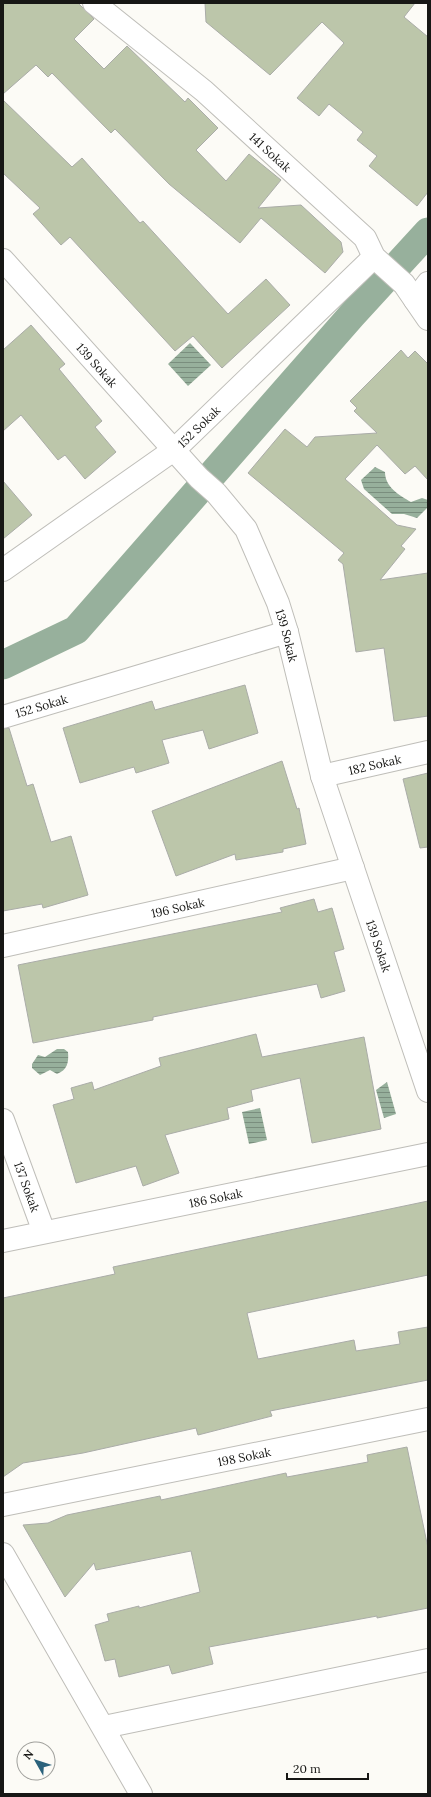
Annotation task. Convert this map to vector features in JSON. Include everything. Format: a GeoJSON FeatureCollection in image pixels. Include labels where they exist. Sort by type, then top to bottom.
{"type":"FeatureCollection","features":[{"type":"Feature","properties":{"kind":"street","name":"141 Sokak"},"geometry":{"type":"LineString","coordinates":[[94,3],[204,91],[365,238],[380,263],[416,289],[428,319]]}},
{"type":"Feature","properties":{"kind":"street","name":"139 Sokak"},"geometry":{"type":"LineString","coordinates":[[3,260],[175,449],[199,478],[216,493],[246,529],[278,603],[287,632],[322,776],[428,1091]]}},
{"type":"Feature","properties":{"kind":"street","name":"152 Sokak"},"geometry":{"type":"LineString","coordinates":[[3,570],[175,449],[380,263]]}},
{"type":"Feature","properties":{"kind":"street","name":"152 Sokak"},"geometry":{"type":"LineString","coordinates":[[3,717],[287,632]]}},
{"type":"Feature","properties":{"kind":"street","name":"182 Sokak"},"geometry":{"type":"LineString","coordinates":[[322,776],[428,752]]}},
{"type":"Feature","properties":{"kind":"street","name":"196 Sokak"},"geometry":{"type":"LineString","coordinates":[[3,946],[353,868]]}},
{"type":"Feature","properties":{"kind":"street","name":"137 Sokak"},"geometry":{"type":"LineString","coordinates":[[3,1120],[44,1232]]}},
{"type":"Feature","properties":{"kind":"street","name":"186 Sokak"},"geometry":{"type":"LineString","coordinates":[[3,1241],[428,1154]]}},
{"type":"Feature","properties":{"kind":"street","name":"198 Sokak"},"geometry":{"type":"LineString","coordinates":[[3,1505],[428,1419]]}},
{"type":"Feature","properties":{"kind":"street"},"geometry":{"type":"LineString","coordinates":[[3,1554],[104,1727],[141,1794]]}},
{"type":"Feature","properties":{"kind":"street"},"geometry":{"type":"LineString","coordinates":[[104,1727],[428,1660]]}},
{"type":"Feature","properties":{"kind":"shaded area"},"geometry":{"type":"Polygon","coordinates":[[[190,343],[211,365],[188,386],[168,364],[190,343]]]}},
{"type":"Feature","properties":{"kind":"shaded area"},"geometry":{"type":"Polygon","coordinates":[[[375,467],[385,472],[387,482],[394,490],[411,502],[422,498],[428,500],[428,507],[417,518],[404,514],[392,514],[364,489],[361,480],[375,467]]]}},
{"type":"Feature","properties":{"kind":"shaded area"},"geometry":{"type":"Polygon","coordinates":[[[57,1049],[64,1049],[68,1052],[68,1063],[63,1070],[57,1074],[50,1070],[40,1075],[32,1068],[32,1064],[38,1055],[45,1057],[57,1049]]]}},
{"type":"Feature","properties":{"kind":"shaded area"},"geometry":{"type":"Polygon","coordinates":[[[387,1082],[396,1114],[384,1118],[376,1090],[387,1082]]]}},
{"type":"Feature","properties":{"kind":"shaded area"},"geometry":{"type":"Polygon","coordinates":[[[260,1108],[267,1140],[249,1144],[242,1112],[260,1108]]]}},
{"type":"Feature","properties":{"kind":"building"},"geometry":{"type":"Polygon","coordinates":[[[3,3],[78,3],[94,19],[74,39],[104,69],[127,46],[185,102],[188,98],[218,128],[196,150],[226,181],[249,154],[281,180],[258,208],[301,205],[341,242],[343,252],[325,273],[261,218],[240,243],[169,184],[115,129],[111,133],[52,73],[48,77],[36,65],[3,94],[3,3]]]}},
{"type":"Feature","properties":{"kind":"building"},"geometry":{"type":"Polygon","coordinates":[[[205,3],[415,3],[404,17],[428,37],[428,192],[417,206],[369,166],[377,156],[357,140],[363,132],[329,104],[319,116],[297,98],[344,43],[322,22],[270,75],[206,22],[205,3]]]}},
{"type":"Feature","properties":{"kind":"building"},"geometry":{"type":"Polygon","coordinates":[[[3,100],[72,167],[82,158],[140,223],[143,221],[228,314],[266,279],[290,305],[222,368],[193,336],[175,351],[70,237],[61,245],[33,214],[40,208],[3,173],[3,100]]]}},
{"type":"Feature","properties":{"kind":"building"},"geometry":{"type":"Polygon","coordinates":[[[31,325],[65,364],[59,369],[102,421],[95,427],[116,452],[85,479],[65,455],[58,460],[21,415],[3,431],[3,350],[31,325]]]}},
{"type":"Feature","properties":{"kind":"building"},"geometry":{"type":"Polygon","coordinates":[[[401,350],[408,358],[415,351],[428,364],[428,480],[415,466],[405,474],[377,445],[345,479],[397,525],[416,529],[401,546],[405,549],[380,580],[428,573],[428,716],[394,721],[384,648],[356,652],[343,564],[338,560],[344,553],[248,473],[285,429],[307,447],[315,437],[377,433],[354,411],[357,408],[350,401],[401,350]]]}},
{"type":"Feature","properties":{"kind":"building"},"geometry":{"type":"Polygon","coordinates":[[[3,481],[32,515],[3,539],[3,481]]]}},
{"type":"Feature","properties":{"kind":"building"},"geometry":{"type":"Polygon","coordinates":[[[245,685],[258,733],[209,749],[203,730],[162,740],[169,763],[136,773],[134,767],[80,783],[63,728],[152,701],[155,710],[245,685]]]}},
{"type":"Feature","properties":{"kind":"building"},"geometry":{"type":"Polygon","coordinates":[[[9,728],[27,786],[33,784],[51,842],[71,836],[88,895],[43,908],[42,904],[3,911],[3,729],[9,728]]]}},
{"type":"Feature","properties":{"kind":"building"},"geometry":{"type":"Polygon","coordinates":[[[282,761],[297,809],[299,808],[306,844],[283,849],[283,852],[236,860],[235,854],[176,876],[152,811],[282,761]]]}},
{"type":"Feature","properties":{"kind":"building"},"geometry":{"type":"Polygon","coordinates":[[[428,773],[428,847],[420,848],[403,779],[428,773]]]}},
{"type":"Feature","properties":{"kind":"building"},"geometry":{"type":"Polygon","coordinates":[[[314,899],[318,912],[332,908],[344,949],[334,952],[345,991],[321,998],[317,984],[153,1017],[153,1020],[33,1043],[18,965],[282,912],[280,908],[314,899]]]}},
{"type":"Feature","properties":{"kind":"building"},"geometry":{"type":"Polygon","coordinates":[[[256,1034],[262,1057],[364,1037],[381,1129],[312,1143],[300,1078],[251,1090],[253,1101],[227,1108],[229,1119],[165,1135],[179,1173],[143,1186],[136,1166],[76,1183],[53,1105],[74,1099],[71,1088],[92,1082],[94,1090],[161,1066],[159,1058],[256,1034]]]}},
{"type":"Feature","properties":{"kind":"building"},"geometry":{"type":"Polygon","coordinates":[[[428,1201],[428,1275],[247,1313],[258,1359],[354,1340],[356,1351],[400,1344],[398,1332],[428,1327],[428,1380],[270,1411],[272,1416],[198,1435],[196,1428],[83,1453],[23,1463],[3,1477],[3,1298],[115,1274],[113,1267],[428,1201]]]}},
{"type":"Feature","properties":{"kind":"building"},"geometry":{"type":"Polygon","coordinates":[[[407,1447],[428,1548],[428,1608],[209,1647],[213,1664],[172,1674],[169,1665],[119,1677],[115,1659],[105,1661],[95,1625],[109,1621],[107,1614],[139,1606],[139,1608],[200,1592],[191,1551],[96,1570],[94,1563],[65,1597],[23,1525],[48,1523],[67,1515],[160,1496],[161,1500],[286,1473],[287,1477],[368,1462],[367,1455],[407,1447]]]}},
{"type":"Feature","properties":{"kind":"waterway"},"geometry":{"type":"LineString","coordinates":[[3,665],[76,630],[352,315],[428,232]]}}]}
